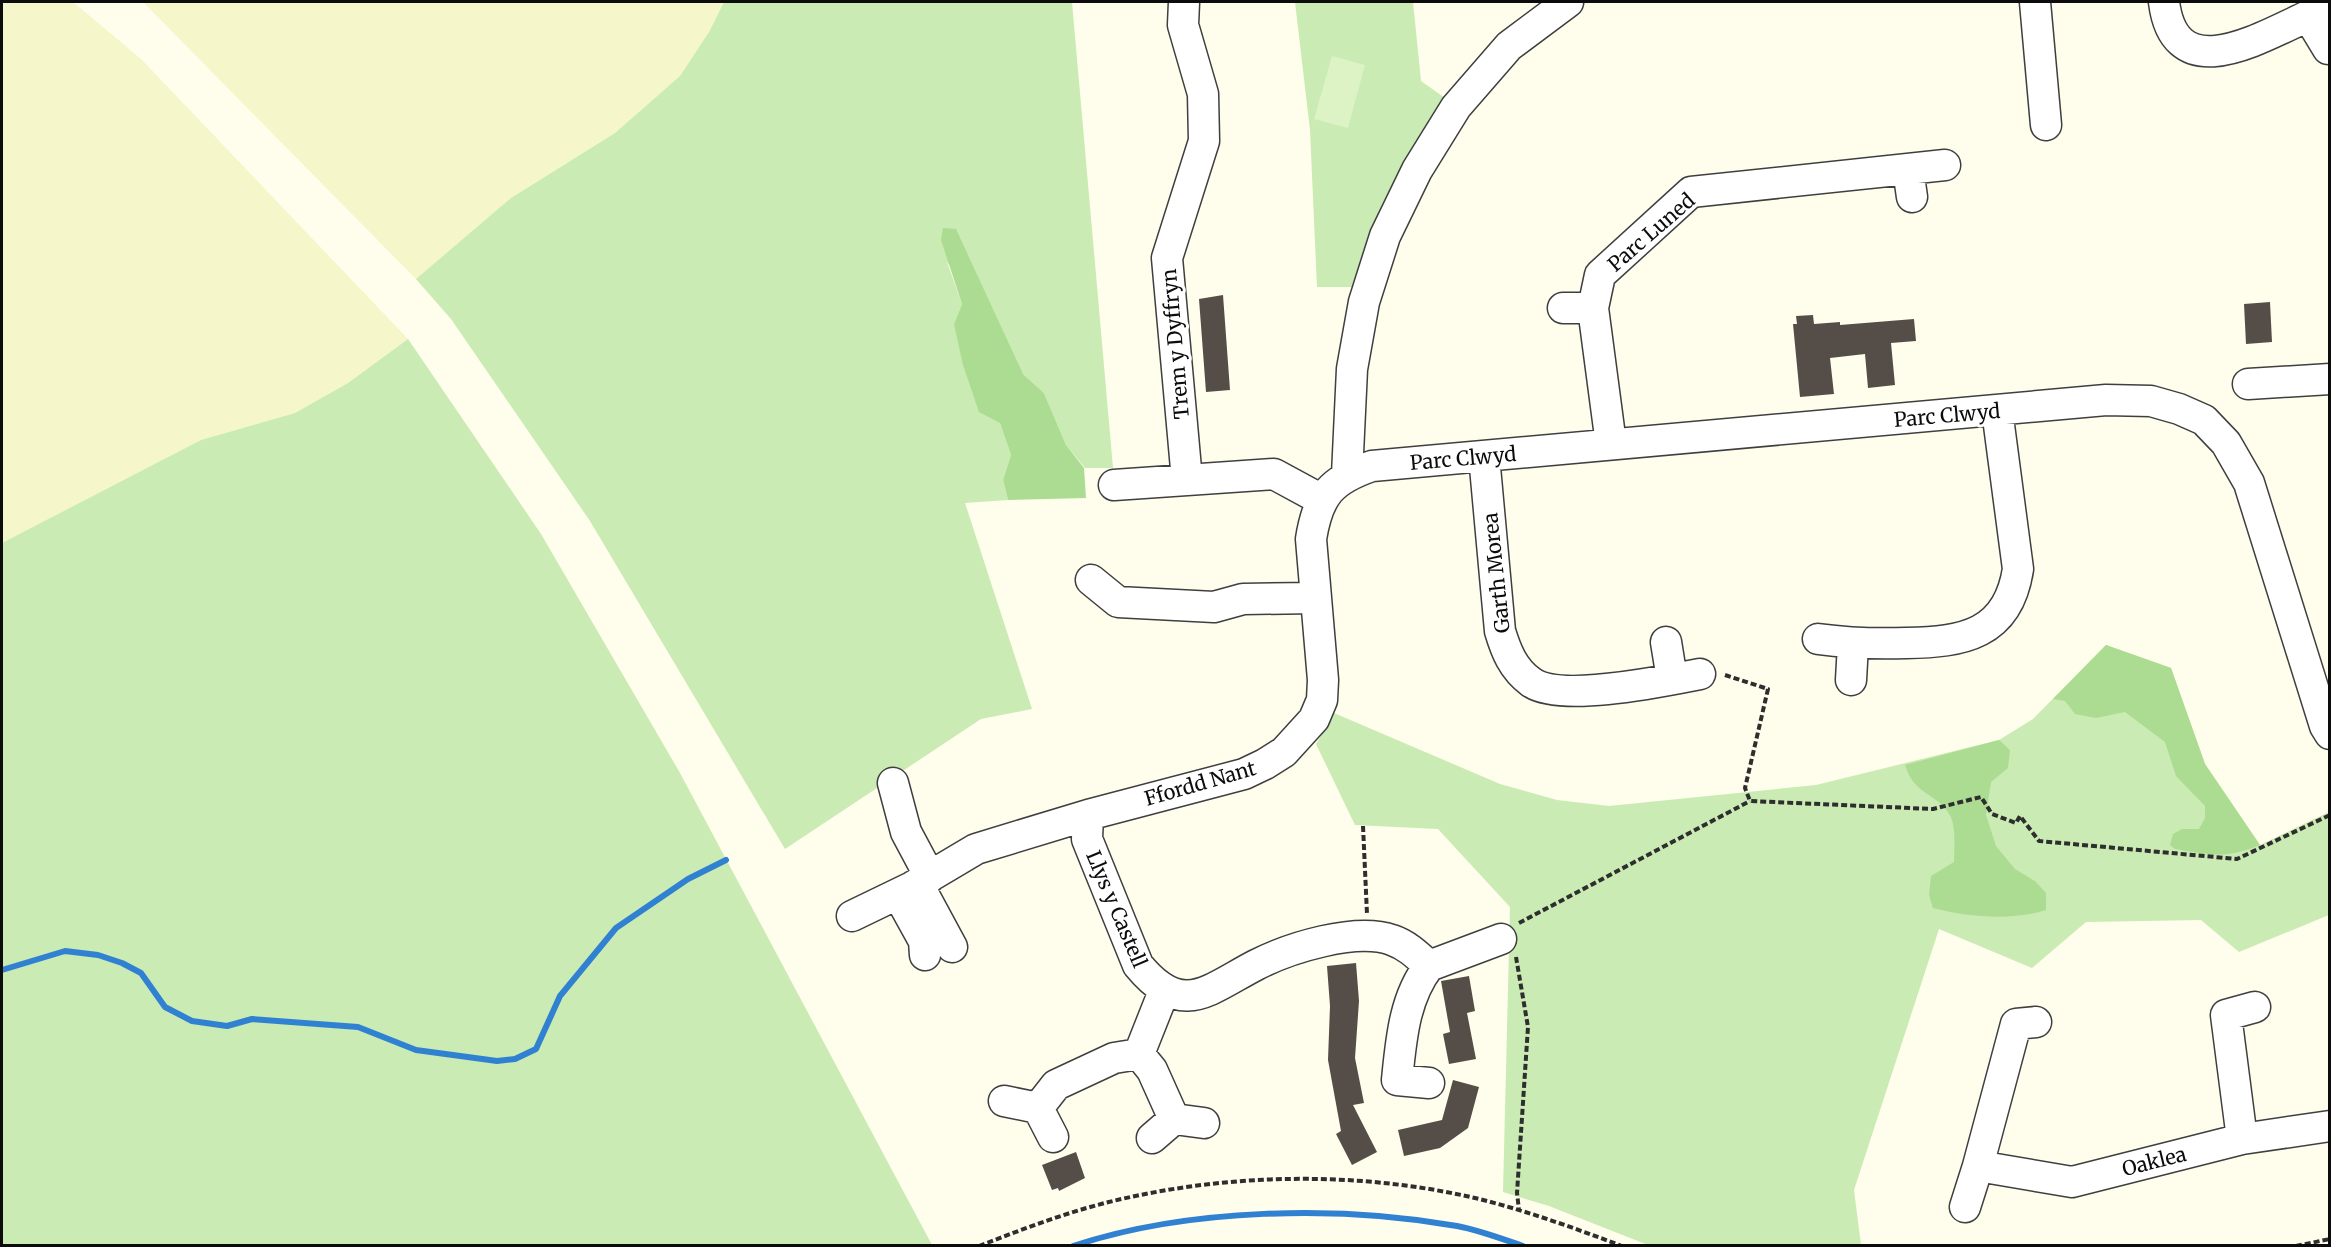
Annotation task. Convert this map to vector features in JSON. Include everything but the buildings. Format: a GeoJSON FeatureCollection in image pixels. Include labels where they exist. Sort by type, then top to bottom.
{"type":"FeatureCollection","features":[{"type":"Feature","properties":{"kind":"street","name":"Trem y Dyffryn"},"geometry":{"type":"LineString","coordinates":[[1184,2],[1183,25],[1203,94],[1204,141],[1167,258],[1187,480]]}},
{"type":"Feature","properties":{"kind":"street"},"geometry":{"type":"LineString","coordinates":[[1347,475],[1352,369],[1364,302],[1385,236],[1417,170],[1456,107],[1509,46],[1568,2]]}},
{"type":"Feature","properties":{"kind":"street"},"geometry":{"type":"LineString","coordinates":[[2035,2],[2046,125]]}},
{"type":"Feature","properties":{"kind":"street"},"geometry":{"type":"LineString","coordinates":[[2164,2],[2166,22],[2175,39],[2190,49],[2208,52],[2259,38],[2319,17],[2328,49]]}},
{"type":"Feature","properties":{"kind":"street","name":"Parc Luned"},"geometry":{"type":"LineString","coordinates":[[1611,444],[1593,308],[1600,275],[1691,192],[1910,183],[1945,165]]}},
{"type":"Feature","properties":{"kind":"street"},"geometry":{"type":"LineString","coordinates":[[1563,308],[1593,308]]}},
{"type":"Feature","properties":{"kind":"street"},"geometry":{"type":"LineString","coordinates":[[2248,384],[2330,378]]}},
{"type":"Feature","properties":{"kind":"street","name":"Parc Clwyd"},"geometry":{"type":"LineString","coordinates":[[1347,475],[1372,466],[1611,444],[2106,400],[2151,401],[2204,420],[2226,443],[2249,483],[2325,726],[2330,734]]}},
{"type":"Feature","properties":{"kind":"street"},"geometry":{"type":"LineString","coordinates":[[1818,639],[1853,644],[1947,642],[1970,637],[1991,623],[2007,605],[2015,586],[2018,569],[1997,410]]}},
{"type":"Feature","properties":{"kind":"street","name":"Garth Morea"},"geometry":{"type":"LineString","coordinates":[[1484,456],[1500,631],[1507,653],[1515,666],[1531,683],[1552,691],[1575,692],[1686,677]]}},
{"type":"Feature","properties":{"kind":"street"},"geometry":{"type":"LineString","coordinates":[[1114,485],[1274,474],[1322,500]]}},
{"type":"Feature","properties":{"kind":"street","name":"Ffordd Nant"},"geometry":{"type":"LineString","coordinates":[[852,916],[915,885],[976,849],[1088,814],[1244,774],[1284,752],[1314,719],[1322,700],[1323,680],[1311,538],[1314,518],[1322,500],[1333,484],[1347,475]]}},
{"type":"Feature","properties":{"kind":"street"},"geometry":{"type":"LineString","coordinates":[[1091,580],[1117,610],[1214,607],[1243,599],[1315,598]]}},
{"type":"Feature","properties":{"kind":"street"},"geometry":{"type":"LineString","coordinates":[[1666,642],[1686,677]]}},
{"type":"Feature","properties":{"kind":"street"},"geometry":{"type":"LineString","coordinates":[[1851,680],[1853,644]]}},
{"type":"Feature","properties":{"kind":"street"},"geometry":{"type":"LineString","coordinates":[[893,783],[906,832],[915,885],[938,951]]}},
{"type":"Feature","properties":{"kind":"street","name":"Llys y Castell"},"geometry":{"type":"LineString","coordinates":[[1088,814],[1086,839],[1138,965],[1149,980],[1164,991]]}},
{"type":"Feature","properties":{"kind":"street"},"geometry":{"type":"LineString","coordinates":[[1139,1054],[1164,991],[1189,995],[1210,993],[1257,964],[1308,946],[1369,935],[1391,939],[1410,948],[1429,966]]}},
{"type":"Feature","properties":{"kind":"street"},"geometry":{"type":"LineString","coordinates":[[1429,1083],[1395,1092],[1401,1039],[1411,999],[1420,978],[1429,966],[1501,939]]}},
{"type":"Feature","properties":{"kind":"street"},"geometry":{"type":"LineString","coordinates":[[2242,1140],[2225,1006],[2255,1007]]}},
{"type":"Feature","properties":{"kind":"street"},"geometry":{"type":"LineString","coordinates":[[1965,1207],[2024,1017]]}},
{"type":"Feature","properties":{"kind":"street"},"geometry":{"type":"LineString","coordinates":[[1038,1108],[1056,1085],[1114,1058],[1139,1054]]}},
{"type":"Feature","properties":{"kind":"street"},"geometry":{"type":"LineString","coordinates":[[1139,1054],[1152,1070],[1174,1119]]}},
{"type":"Feature","properties":{"kind":"street"},"geometry":{"type":"LineString","coordinates":[[1004,1101],[1038,1108]]}},
{"type":"Feature","properties":{"kind":"street"},"geometry":{"type":"LineString","coordinates":[[1038,1108],[1053,1137]]}},
{"type":"Feature","properties":{"kind":"street"},"geometry":{"type":"LineString","coordinates":[[1152,1138],[1174,1119],[1204,1123]]}},
{"type":"Feature","properties":{"kind":"street","name":"Oaklea"},"geometry":{"type":"LineString","coordinates":[[1978,1166],[2072,1182],[2242,1140],[2330,1126]]}},
{"type":"Feature","properties":{"kind":"path"},"geometry":{"type":"LineString","coordinates":[[1686,677],[1720,674],[1768,689],[1745,788],[1750,801]]}},
{"type":"Feature","properties":{"kind":"path"},"geometry":{"type":"LineString","coordinates":[[1519,1210],[1517,1193],[1528,1027],[1515,952],[1501,939],[1506,930],[1750,801],[1933,809],[1980,797],[1992,814],[2016,823],[2020,816],[2039,841],[2237,860],[2330,815]]}},
{"type":"Feature","properties":{"kind":"path"},"geometry":{"type":"LineString","coordinates":[[1363,826],[1369,935]]}},
{"type":"Feature","properties":{"kind":"path"},"geometry":{"type":"LineString","coordinates":[[979,1245],[1111,1201],[1153,1192],[1261,1180],[1381,1183],[1473,1198],[1519,1210],[1622,1245]]}},
{"type":"Feature","properties":{"kind":"path"},"geometry":{"type":"LineString","coordinates":[[2296,1245],[2330,1239]]}},
{"type":"Feature","properties":{"kind":"green space"},"geometry":{"type":"Polygon","coordinates":[[[2,2],[73,2],[141,59],[408,339],[348,383],[295,413],[201,440],[2,543],[2,2]]]}},
{"type":"Feature","properties":{"kind":"green space"},"geometry":{"type":"Polygon","coordinates":[[[143,2],[724,2],[709,32],[680,76],[615,133],[511,198],[416,279],[143,2]]]}},
{"type":"Feature","properties":{"kind":"green space"},"geometry":{"type":"Polygon","coordinates":[[[724,2],[1072,2],[1113,468],[1085,468],[1066,445],[1044,393],[1023,374],[947,262],[962,304],[954,324],[1000,423],[1011,455],[1003,480],[1008,500],[965,503],[1032,709],[981,719],[785,849],[590,521],[451,319],[416,279],[511,198],[615,133],[680,76],[709,32],[724,2]]]}},
{"type":"Feature","properties":{"kind":"green space"},"geometry":{"type":"Polygon","coordinates":[[[1295,2],[1413,2],[1421,81],[1445,98],[1414,144],[1390,188],[1370,234],[1352,287],[1317,287],[1310,130],[1295,2]]]}},
{"type":"Feature","properties":{"kind":"green space"},"geometry":{"type":"Polygon","coordinates":[[[1332,56],[1365,65],[1348,128],[1314,119],[1332,56]]]}},
{"type":"Feature","properties":{"kind":"green space"},"geometry":{"type":"Polygon","coordinates":[[[943,228],[956,229],[1023,374],[1044,393],[1066,445],[1084,468],[1086,498],[1008,500],[1003,480],[1011,455],[1000,423],[979,412],[963,365],[954,324],[962,304],[941,240],[943,228]]]}},
{"type":"Feature","properties":{"kind":"green space"},"geometry":{"type":"Polygon","coordinates":[[[408,339],[541,534],[680,773],[932,1245],[2,1245],[2,543],[201,440],[295,413],[348,383],[408,339]]]}},
{"type":"Feature","properties":{"kind":"green space"},"geometry":{"type":"Polygon","coordinates":[[[2106,645],[2171,668],[2205,764],[2260,845],[2329,812],[2329,915],[2239,952],[2201,920],[2086,922],[2032,968],[1939,929],[1854,1190],[1861,1245],[1648,1245],[1549,1206],[1503,1192],[1510,907],[1438,829],[1355,825],[1316,744],[1334,713],[1500,784],[1557,800],[1609,806],[1816,785],[1999,740],[2033,719],[2106,645]]]}},
{"type":"Feature","properties":{"kind":"green space"},"geometry":{"type":"Polygon","coordinates":[[[2106,645],[2171,668],[2205,764],[2260,845],[2218,855],[2175,849],[2170,845],[2173,834],[2182,829],[2199,829],[2205,818],[2205,806],[2176,776],[2165,742],[2125,712],[2096,718],[2075,714],[2065,701],[2053,699],[2106,645]]]}},
{"type":"Feature","properties":{"kind":"green space"},"geometry":{"type":"Polygon","coordinates":[[[1999,740],[2010,750],[2008,768],[1991,782],[1986,815],[1996,846],[2015,869],[2035,881],[2046,893],[2046,910],[2004,917],[1960,914],[1933,908],[1929,895],[1931,876],[1954,862],[1953,823],[1942,805],[1913,782],[1905,765],[1999,740]]]}},
{"type":"Feature","properties":{"kind":"waterway"},"geometry":{"type":"LineString","coordinates":[[2,970],[65,951],[98,955],[122,963],[141,973],[165,1007],[192,1021],[227,1026],[252,1019],[358,1027],[416,1050],[497,1061],[515,1059],[536,1049],[560,996],[616,928],[688,879],[726,860]]}},
{"type":"Feature","properties":{"kind":"waterway"},"geometry":{"type":"LineString","coordinates":[[1073,1246],[1118,1233],[1214,1217],[1314,1213],[1411,1219],[1457,1226],[1523,1246]]}}]}
